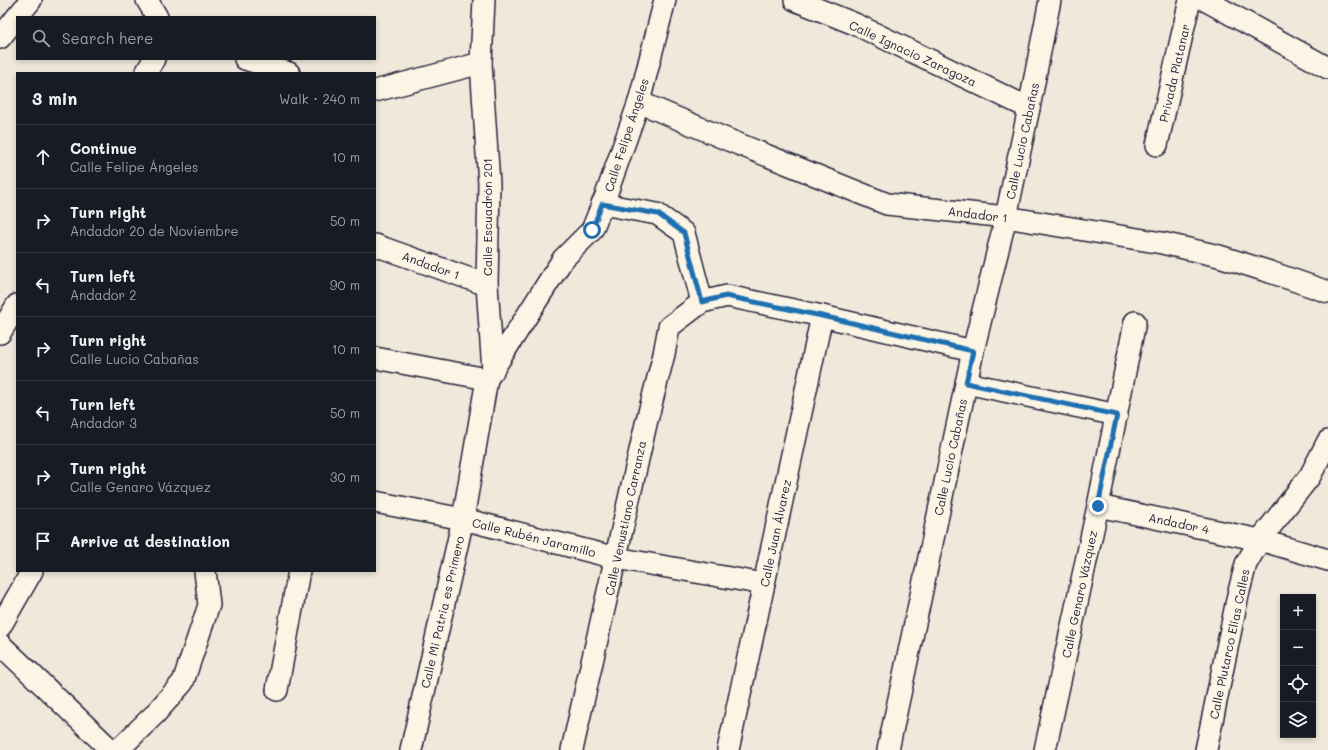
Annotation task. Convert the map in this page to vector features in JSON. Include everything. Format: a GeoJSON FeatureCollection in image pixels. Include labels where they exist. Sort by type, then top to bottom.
{"type":"FeatureCollection","features":[{"type":"Feature","properties":{"kind":"street"},"geometry":{"type":"LineString","coordinates":[[18,16],[31,0]]}},
{"type":"Feature","properties":{"kind":"street"},"geometry":{"type":"LineString","coordinates":[[147,0],[156,16]]}},
{"type":"Feature","properties":{"kind":"street","name":"Calle Escuadrón 201"},"geometry":{"type":"LineString","coordinates":[[484,0],[482,63],[489,184],[487,285],[490,375]]}},
{"type":"Feature","properties":{"kind":"street","name":"Calle Felipe Ángeles"},"geometry":{"type":"LineString","coordinates":[[490,375],[563,259],[592,230],[639,102],[666,0]]}},
{"type":"Feature","properties":{"kind":"street","name":"Calle Ignacio Zaragoza"},"geometry":{"type":"LineString","coordinates":[[795,0],[855,24],[1029,108]]}},
{"type":"Feature","properties":{"kind":"street","name":"Calle Lucio Cabañas"},"geometry":{"type":"LineString","coordinates":[[888,750],[973,351],[1006,218],[1050,0]]}},
{"type":"Feature","properties":{"kind":"street","name":"Privada Platanar"},"geometry":{"type":"LineString","coordinates":[[1157,145],[1190,0]]}},
{"type":"Feature","properties":{"kind":"street"},"geometry":{"type":"LineString","coordinates":[[1205,0],[1328,68]]}},
{"type":"Feature","properties":{"kind":"street"},"geometry":{"type":"LineString","coordinates":[[0,38],[16,18]]}},
{"type":"Feature","properties":{"kind":"street"},"geometry":{"type":"LineString","coordinates":[[147,72],[153,60]]}},
{"type":"Feature","properties":{"kind":"street"},"geometry":{"type":"LineString","coordinates":[[248,60],[282,72]]}},
{"type":"Feature","properties":{"kind":"street"},"geometry":{"type":"LineString","coordinates":[[376,91],[482,63]]}},
{"type":"Feature","properties":{"kind":"street","name":"Andador 1"},"geometry":{"type":"LineString","coordinates":[[639,102],[887,204],[1006,218],[1162,243],[1219,256],[1328,292]]}},
{"type":"Feature","properties":{"kind":"street"},"geometry":{"type":"LineString","coordinates":[[602,204],[658,214],[684,233],[702,302],[726,296],[822,316],[973,351]]}},
{"type":"Feature","properties":{"kind":"street","name":"Andador 1"},"geometry":{"type":"LineString","coordinates":[[376,245],[487,285]]}},
{"type":"Feature","properties":{"kind":"street","name":"Calle Venustiano Carranza"},"geometry":{"type":"LineString","coordinates":[[572,750],[669,327],[702,302]]}},
{"type":"Feature","properties":{"kind":"street"},"geometry":{"type":"LineString","coordinates":[[0,333],[16,307]]}},
{"type":"Feature","properties":{"kind":"street","name":"Calle Juan Álvarez"},"geometry":{"type":"LineString","coordinates":[[728,750],[822,316]]}},
{"type":"Feature","properties":{"kind":"street","name":"Calle Genaro Vázquez"},"geometry":{"type":"LineString","coordinates":[[1045,750],[1098,506],[1135,322]]}},
{"type":"Feature","properties":{"kind":"street"},"geometry":{"type":"LineString","coordinates":[[376,358],[490,375]]}},
{"type":"Feature","properties":{"kind":"street","name":"Calle Mi Patria es Primero"},"geometry":{"type":"LineString","coordinates":[[411,750],[463,519],[490,375]]}},
{"type":"Feature","properties":{"kind":"street"},"geometry":{"type":"LineString","coordinates":[[966,383],[1117,415]]}},
{"type":"Feature","properties":{"kind":"street","name":"Calle Plutarco Elías Calles"},"geometry":{"type":"LineString","coordinates":[[1206,750],[1238,595],[1246,564],[1260,540],[1310,476],[1328,441]]}},
{"type":"Feature","properties":{"kind":"street","name":"Calle Rubén Jaramillo"},"geometry":{"type":"LineString","coordinates":[[376,502],[463,519],[616,558],[764,584]]}},
{"type":"Feature","properties":{"kind":"street","name":"Andador 4"},"geometry":{"type":"LineString","coordinates":[[1098,506],[1260,540],[1328,560]]}},
{"type":"Feature","properties":{"kind":"street"},"geometry":{"type":"LineString","coordinates":[[0,626],[31,572]]}},
{"type":"Feature","properties":{"kind":"street"},"geometry":{"type":"LineString","coordinates":[[118,750],[155,714],[183,682],[209,605],[205,572]]}},
{"type":"Feature","properties":{"kind":"street"},"geometry":{"type":"LineString","coordinates":[[277,690],[299,572]]}},
{"type":"Feature","properties":{"kind":"street"},"geometry":{"type":"LineString","coordinates":[[0,644],[110,750]]}},
{"type":"Feature","properties":{"kind":"route"},"geometry":{"type":"LineString","coordinates":[[592,230],[602,204],[658,214],[684,233],[702,302],[726,296],[822,316],[973,351],[966,383],[1117,415],[1098,506]]}}]}
